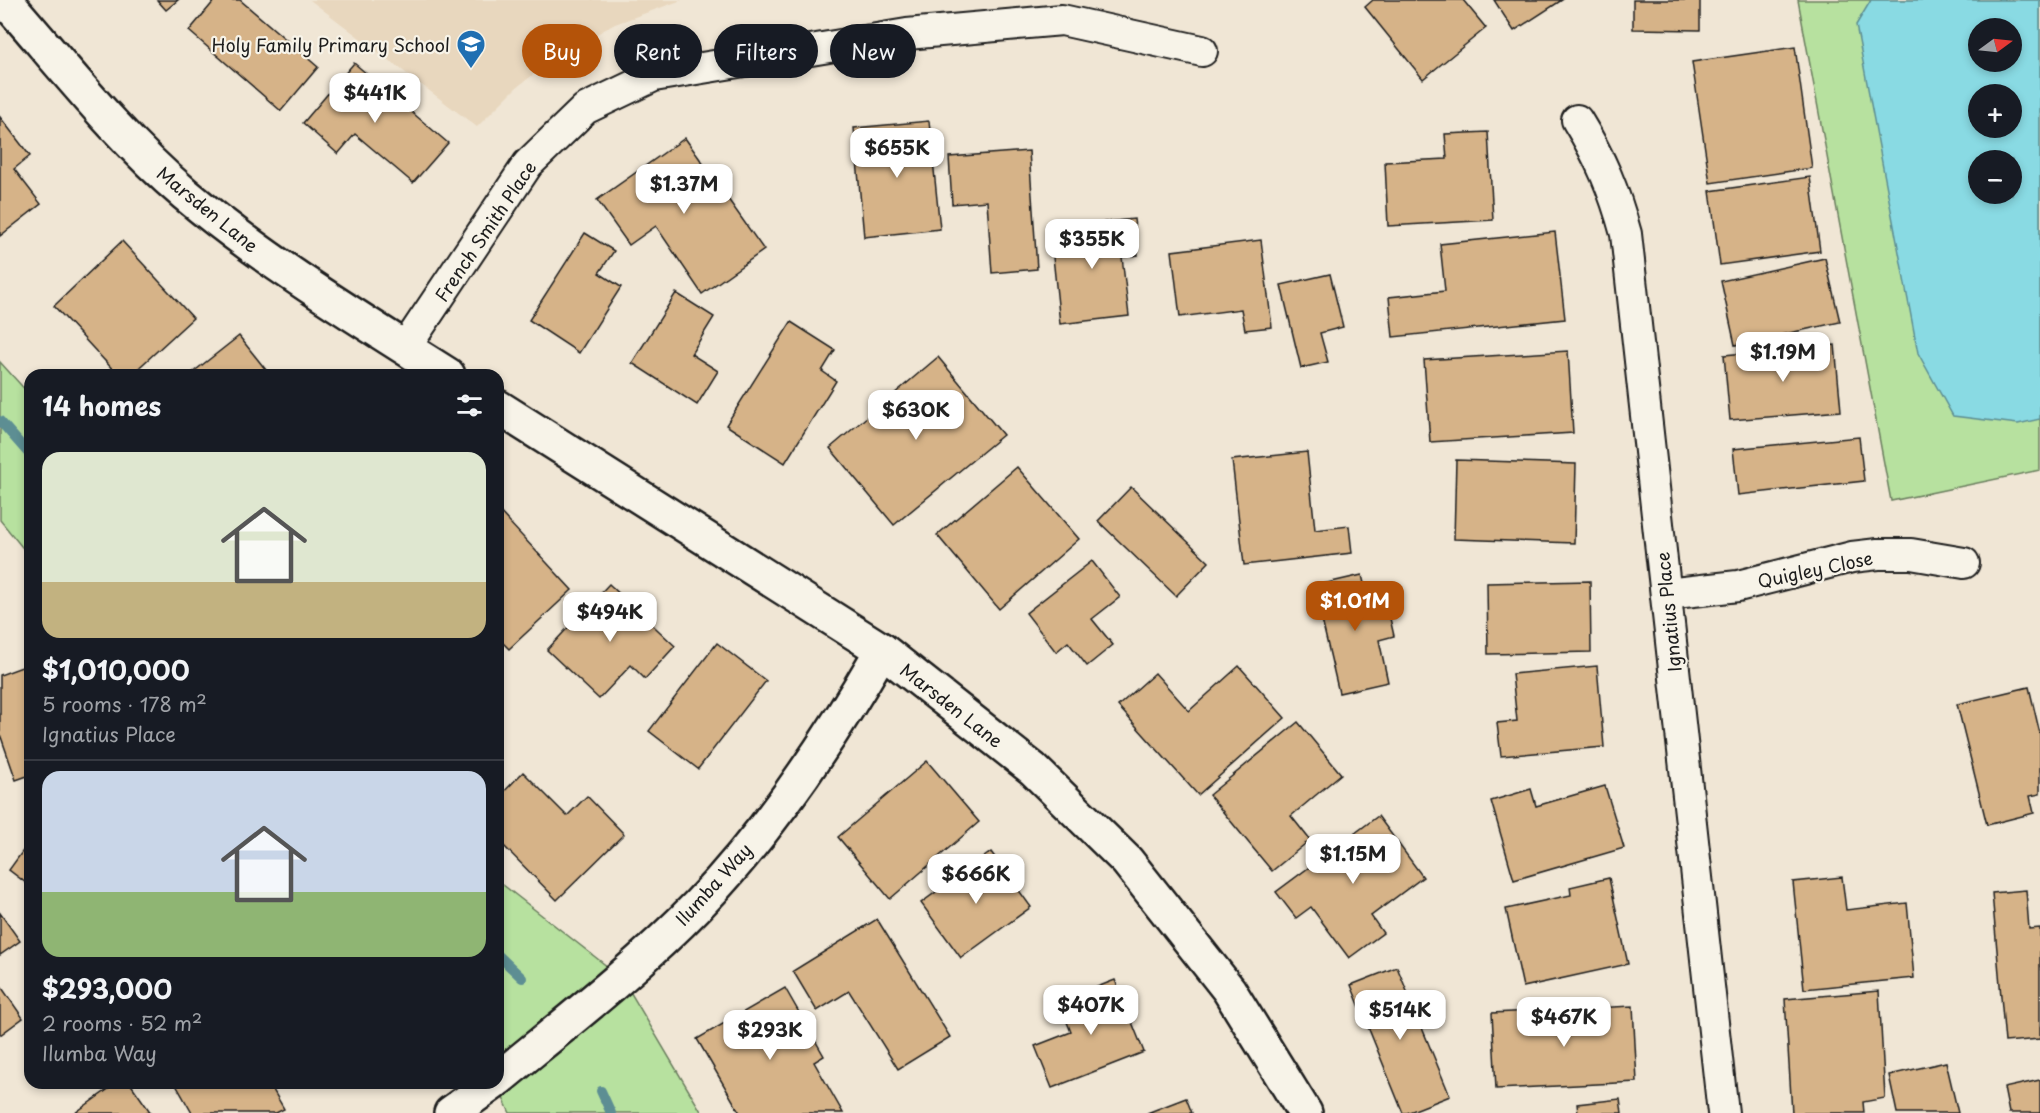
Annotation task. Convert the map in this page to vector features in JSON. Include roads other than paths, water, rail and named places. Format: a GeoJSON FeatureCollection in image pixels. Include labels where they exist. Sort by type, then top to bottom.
{"type":"FeatureCollection","features":[{"type":"Feature","properties":{"kind":"main road","name":"Marsden Lane"},"geometry":{"type":"LineString","coordinates":[[5,0],[125,138],[184,192],[240,238],[438,369]]}},
{"type":"Feature","properties":{"kind":"main road","name":"Marsden Lane"},"geometry":{"type":"LineString","coordinates":[[504,411],[882,650],[1033,769],[1127,861],[1228,990],[1305,1113]]}},
{"type":"Feature","properties":{"kind":"main road","name":"Ilumba Way"},"geometry":{"type":"LineString","coordinates":[[504,1074],[622,978],[699,904],[792,792],[882,650]]}},
{"type":"Feature","properties":{"kind":"main road"},"geometry":{"type":"LineString","coordinates":[[451,1113],[485,1089]]}},
{"type":"Feature","properties":{"kind":"street","name":"French Smith Place"},"geometry":{"type":"LineString","coordinates":[[405,348],[528,164],[585,109],[654,76],[907,34],[1062,20],[1202,51]]}},
{"type":"Feature","properties":{"kind":"street","name":"Ignatius Place"},"geometry":{"type":"LineString","coordinates":[[1577,120],[1602,162],[1615,194],[1626,234],[1723,1113]]}},
{"type":"Feature","properties":{"kind":"street","name":"Quigley Close"},"geometry":{"type":"LineString","coordinates":[[1666,594],[1738,586],[1852,557],[1878,554],[1911,554],[1964,563]]}},
{"type":"Feature","properties":{"kind":"water"},"geometry":{"type":"Polygon","coordinates":[[[1871,0],[2040,0],[2040,419],[2018,424],[1953,416],[1918,353],[1856,25],[1871,0]]]}},
{"type":"Feature","properties":{"kind":"waterway"},"geometry":{"type":"LineString","coordinates":[[0,421],[24,448]]}},
{"type":"Feature","properties":{"kind":"waterway"},"geometry":{"type":"LineString","coordinates":[[504,961],[522,978]]}},
{"type":"Feature","properties":{"kind":"waterway"},"geometry":{"type":"LineString","coordinates":[[601,1091],[611,1113]]}},
{"type":"Feature","properties":{"kind":"place","name":"Holy Family Primary School"},"geometry":{"type":"Point","coordinates":[471,70]}}]}
